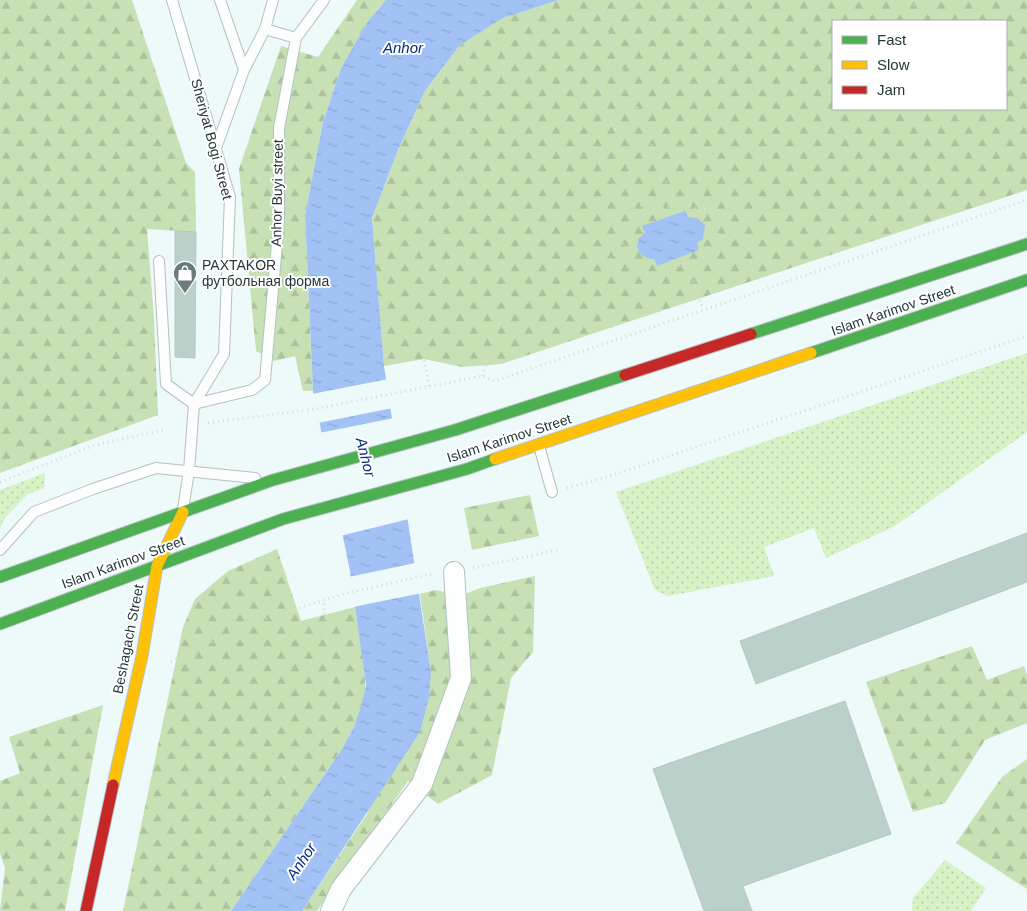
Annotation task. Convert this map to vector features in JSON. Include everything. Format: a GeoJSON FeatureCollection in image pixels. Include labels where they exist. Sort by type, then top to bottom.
{"type":"FeatureCollection","features":[{"type":"Feature","properties":{"kind":"main road","name":"Islam Karimov Street"},"geometry":{"type":"LineString","coordinates":[[0,577],[273,480],[456,430],[1027,244]]}},
{"type":"Feature","properties":{"kind":"main road","name":"Islam Karimov Street"},"geometry":{"type":"LineString","coordinates":[[0,624],[158,566],[174,564],[283,519],[467,469],[1027,280]]}},
{"type":"Feature","properties":{"kind":"main road"},"geometry":{"type":"LineString","coordinates":[[174,564],[183,512]]}},
{"type":"Feature","properties":{"kind":"main road","name":"Beshagach Street"},"geometry":{"type":"LineString","coordinates":[[86,911],[142,656],[158,566],[183,512]]}},
{"type":"Feature","properties":{"kind":"main road","name":"Beshagach Street"},"geometry":{"type":"LineString","coordinates":[[97,911],[152,665]]}},
{"type":"Feature","properties":{"kind":"street"},"geometry":{"type":"LineString","coordinates":[[331,911],[341,889],[422,784],[461,678],[454,572]]}},
{"type":"Feature","properties":{"kind":"lane","name":"Sheriyat Bogi Street"},"geometry":{"type":"LineString","coordinates":[[172,0],[230,197],[224,354],[194,404],[189,471],[183,512]]}},
{"type":"Feature","properties":{"kind":"lane"},"geometry":{"type":"LineString","coordinates":[[220,0],[244,70]]}},
{"type":"Feature","properties":{"kind":"lane"},"geometry":{"type":"LineString","coordinates":[[216,148],[244,70],[265,29],[273,0]]}},
{"type":"Feature","properties":{"kind":"lane","name":"Anhor Buyi street"},"geometry":{"type":"LineString","coordinates":[[194,404],[252,390],[265,380],[279,221],[278,128],[296,38],[324,0]]}},
{"type":"Feature","properties":{"kind":"lane"},"geometry":{"type":"LineString","coordinates":[[265,29],[296,38]]}},
{"type":"Feature","properties":{"kind":"lane"},"geometry":{"type":"LineString","coordinates":[[159,261],[166,384],[194,404]]}},
{"type":"Feature","properties":{"kind":"lane"},"geometry":{"type":"LineString","coordinates":[[539,445],[552,492]]}},
{"type":"Feature","properties":{"kind":"lane"},"geometry":{"type":"LineString","coordinates":[[0,550],[34,512],[92,489],[156,468],[273,480]]}},
{"type":"Feature","properties":{"kind":"path"},"geometry":{"type":"LineString","coordinates":[[430,386],[424,359],[436,258],[479,108],[492,82],[507,61],[532,41],[546,33],[576,21],[642,0]]}},
{"type":"Feature","properties":{"kind":"path"},"geometry":{"type":"LineString","coordinates":[[912,0],[921,20]]}},
{"type":"Feature","properties":{"kind":"path"},"geometry":{"type":"LineString","coordinates":[[600,14],[675,204]]}},
{"type":"Feature","properties":{"kind":"path"},"geometry":{"type":"LineString","coordinates":[[576,21],[645,216]]}},
{"type":"Feature","properties":{"kind":"path"},"geometry":{"type":"LineString","coordinates":[[955,110],[962,126]]}},
{"type":"Feature","properties":{"kind":"path"},"geometry":{"type":"LineString","coordinates":[[204,424],[315,409],[482,376],[495,381],[1027,200]]}},
{"type":"Feature","properties":{"kind":"path"},"geometry":{"type":"LineString","coordinates":[[675,204],[724,214],[711,254],[654,275],[610,260],[645,216],[675,204]]}},
{"type":"Feature","properties":{"kind":"path"},"geometry":{"type":"LineString","coordinates":[[687,262],[703,309]]}},
{"type":"Feature","properties":{"kind":"path"},"geometry":{"type":"LineString","coordinates":[[482,376],[510,294]]}},
{"type":"Feature","properties":{"kind":"path"},"geometry":{"type":"LineString","coordinates":[[552,492],[607,477],[1027,336]]}},
{"type":"Feature","properties":{"kind":"path"},"geometry":{"type":"LineString","coordinates":[[0,482],[95,445],[164,430]]}},
{"type":"Feature","properties":{"kind":"path"},"geometry":{"type":"LineString","coordinates":[[171,662],[245,625],[347,593],[432,574],[454,572],[557,550]]}},
{"type":"Feature","properties":{"kind":"path"},"geometry":{"type":"LineString","coordinates":[[199,911],[224,850],[326,727],[334,699],[323,600]]}},
{"type":"Feature","properties":{"kind":"green space"},"geometry":{"type":"Polygon","coordinates":[[[0,0],[132,0],[186,163],[195,172],[196,232],[147,229],[154,318],[158,415],[0,473],[0,0]]]}},
{"type":"Feature","properties":{"kind":"green space"},"geometry":{"type":"Polygon","coordinates":[[[357,0],[386,0],[368,21],[341,68],[323,122],[305,215],[313,391],[303,391],[295,356],[274,361],[256,351],[239,169],[281,46],[318,57],[357,0]]]}},
{"type":"Feature","properties":{"kind":"green space"},"geometry":{"type":"Polygon","coordinates":[[[559,0],[1027,0],[1027,190],[501,364],[462,367],[424,359],[384,366],[372,218],[398,150],[425,91],[460,45],[503,18],[559,0]]]}},
{"type":"Feature","properties":{"kind":"green space"},"geometry":{"type":"Polygon","coordinates":[[[1027,353],[1027,432],[895,526],[826,558],[814,528],[764,547],[774,576],[668,596],[655,590],[616,492],[1027,353]]]}},
{"type":"Feature","properties":{"kind":"green space"},"geometry":{"type":"Polygon","coordinates":[[[45,473],[44,488],[28,494],[5,518],[0,527],[0,490],[45,473]]]}},
{"type":"Feature","properties":{"kind":"green space"},"geometry":{"type":"Polygon","coordinates":[[[530,495],[539,536],[472,550],[464,508],[530,495]]]}},
{"type":"Feature","properties":{"kind":"green space"},"geometry":{"type":"Polygon","coordinates":[[[277,549],[301,621],[355,607],[365,675],[365,693],[358,718],[342,749],[231,911],[123,911],[183,627],[195,599],[228,571],[277,549]]]}},
{"type":"Feature","properties":{"kind":"green space"},"geometry":{"type":"Polygon","coordinates":[[[535,576],[533,652],[511,678],[492,775],[438,804],[408,781],[317,911],[302,911],[367,814],[431,672],[420,594],[435,590],[462,595],[480,588],[535,576]]]}},
{"type":"Feature","properties":{"kind":"green space"},"geometry":{"type":"Polygon","coordinates":[[[972,646],[987,680],[1024,666],[1027,675],[1027,723],[985,740],[945,803],[913,812],[866,682],[972,646]]]}},
{"type":"Feature","properties":{"kind":"green space"},"geometry":{"type":"Polygon","coordinates":[[[103,705],[65,911],[0,911],[5,868],[0,853],[0,781],[20,773],[9,737],[103,705]]]}},
{"type":"Feature","properties":{"kind":"green space"},"geometry":{"type":"Polygon","coordinates":[[[1027,759],[1027,889],[956,843],[1002,777],[1027,759]]]}},
{"type":"Feature","properties":{"kind":"green space"},"geometry":{"type":"Polygon","coordinates":[[[945,860],[986,888],[971,911],[912,911],[913,898],[945,860]]]}},
{"type":"Feature","properties":{"kind":"water","name":"Anhor"},"geometry":{"type":"Polygon","coordinates":[[[386,0],[559,0],[503,18],[460,45],[425,91],[398,150],[372,218],[384,366],[431,672],[429,698],[420,732],[302,911],[231,911],[342,749],[354,727],[366,685],[350,571],[313,391],[305,215],[323,122],[341,68],[368,21],[386,0]]]}},
{"type":"Feature","properties":{"kind":"water"},"geometry":{"type":"Polygon","coordinates":[[[685,211],[688,217],[697,218],[705,225],[703,239],[697,243],[699,250],[657,266],[654,259],[644,256],[637,247],[639,238],[645,233],[642,226],[685,211]]]}},
{"type":"Feature","properties":{"kind":"pier"},"geometry":{"type":"Polygon","coordinates":[[[388,379],[393,408],[318,423],[312,394],[388,379]]]}},
{"type":"Feature","properties":{"kind":"pier"},"geometry":{"type":"Polygon","coordinates":[[[394,418],[409,519],[340,536],[319,433],[394,418]]]}},
{"type":"Feature","properties":{"kind":"pier"},"geometry":{"type":"Polygon","coordinates":[[[415,563],[422,593],[353,607],[349,577],[415,563]]]}},
{"type":"Feature","properties":{"kind":"building","name":"PAXTAKOR футбольная форма"},"geometry":{"type":"Polygon","coordinates":[[[175,231],[196,232],[195,358],[175,357],[175,231]]]}},
{"type":"Feature","properties":{"kind":"building"},"geometry":{"type":"Polygon","coordinates":[[[1027,533],[1027,582],[756,684],[740,641],[1027,533]]]}},
{"type":"Feature","properties":{"kind":"building"},"geometry":{"type":"Polygon","coordinates":[[[845,701],[891,834],[743,886],[752,911],[704,911],[653,769],[845,701]]]}},
{"type":"Feature","properties":{"kind":"traffic: fast"},"geometry":{"type":"LineString","coordinates":[[751,334],[1027,244]]}},
{"type":"Feature","properties":{"kind":"traffic: fast"},"geometry":{"type":"LineString","coordinates":[[811,353],[1027,280]]}},
{"type":"Feature","properties":{"kind":"traffic: fast"},"geometry":{"type":"LineString","coordinates":[[0,577],[273,480],[455,430],[625,375]]}},
{"type":"Feature","properties":{"kind":"traffic: fast"},"geometry":{"type":"LineString","coordinates":[[0,624],[283,519],[467,469],[495,459]]}},
{"type":"Feature","properties":{"kind":"traffic: slow"},"geometry":{"type":"LineString","coordinates":[[495,459],[811,353]]}},
{"type":"Feature","properties":{"kind":"traffic: slow"},"geometry":{"type":"LineString","coordinates":[[113,785],[142,656],[157,566],[183,512]]}},
{"type":"Feature","properties":{"kind":"traffic: jam"},"geometry":{"type":"LineString","coordinates":[[625,375],[751,334]]}},
{"type":"Feature","properties":{"kind":"traffic: jam"},"geometry":{"type":"LineString","coordinates":[[86,911],[113,785]]}},
{"type":"Feature","properties":{"kind":"place","name":"PAXTAKOR футбольная форма"},"geometry":{"type":"Point","coordinates":[185,294]}}]}
